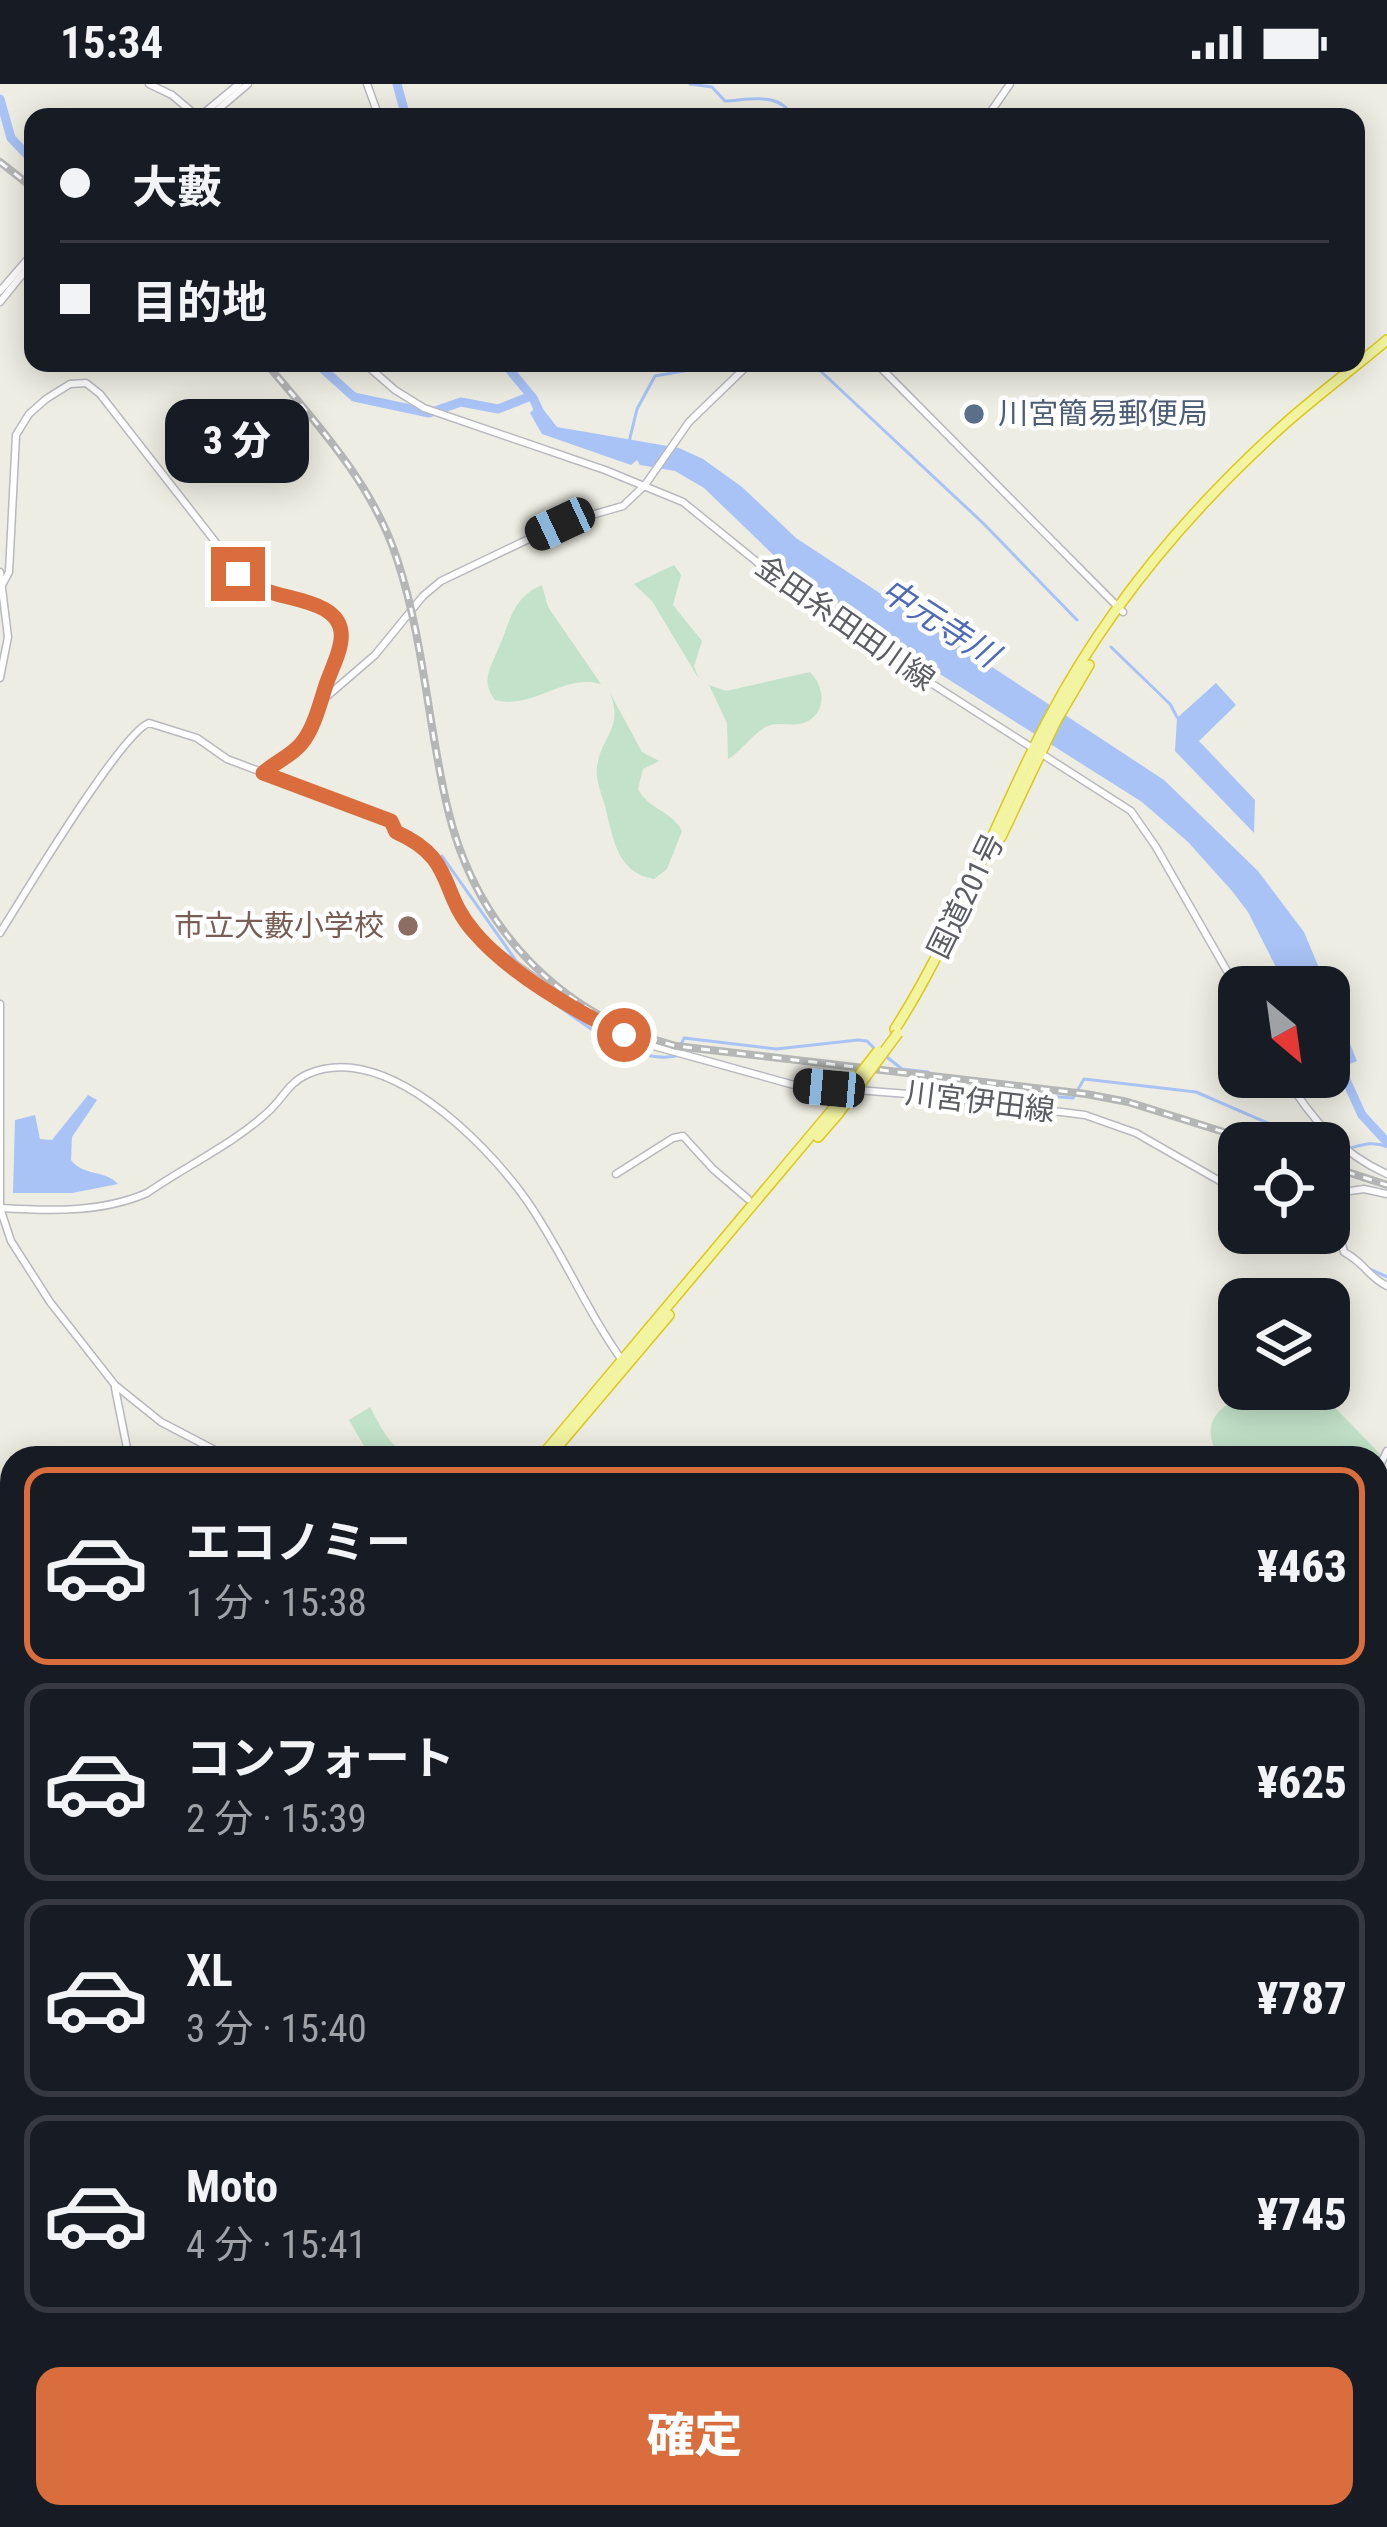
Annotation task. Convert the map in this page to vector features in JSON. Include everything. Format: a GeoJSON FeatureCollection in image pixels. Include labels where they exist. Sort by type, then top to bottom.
{"type":"FeatureCollection","features":[{"type":"Feature","properties":{"kind":"highway","name":"国道201号"},"geometry":{"type":"LineString","coordinates":[[554,1446],[836,1111],[896,1031],[1062,704],[1120,610],[1225,481],[1350,372]]}},
{"type":"Feature","properties":{"kind":"street"},"geometry":{"type":"LineString","coordinates":[[149,84],[187,108]]}},
{"type":"Feature","properties":{"kind":"street"},"geometry":{"type":"LineString","coordinates":[[210,108],[243,84]]}},
{"type":"Feature","properties":{"kind":"street"},"geometry":{"type":"LineString","coordinates":[[218,108],[243,84]]}},
{"type":"Feature","properties":{"kind":"street"},"geometry":{"type":"LineString","coordinates":[[0,291],[24,266]]}},
{"type":"Feature","properties":{"kind":"street"},"geometry":{"type":"LineString","coordinates":[[0,302],[24,269]]}},
{"type":"Feature","properties":{"kind":"street","name":"金田糸田田川線"},"geometry":{"type":"LineString","coordinates":[[374,372],[424,408],[647,483],[699,512],[815,610],[1108,795],[1142,822],[1224,966]]}},
{"type":"Feature","properties":{"kind":"street"},"geometry":{"type":"LineString","coordinates":[[263,773],[302,743],[325,698],[375,655],[423,596],[441,581],[560,524],[620,508],[647,483],[683,431],[741,372]]}},
{"type":"Feature","properties":{"kind":"street"},"geometry":{"type":"LineString","coordinates":[[885,372],[1120,610]]}},
{"type":"Feature","properties":{"kind":"street"},"geometry":{"type":"LineString","coordinates":[[0,678],[6,656],[8,623],[2,585],[16,435],[28,414],[46,399],[70,384],[86,383],[100,394],[249,585],[324,609],[337,620],[342,634],[340,651],[325,698]]}},
{"type":"Feature","properties":{"kind":"street","name":"川宮伊田線"},"geometry":{"type":"LineString","coordinates":[[0,933],[141,725],[149,723],[197,738],[227,759],[391,821],[396,832],[420,842],[435,857],[470,928],[482,941],[591,1018],[639,1042],[794,1085],[1084,1114],[1136,1132],[1218,1180]]}},
{"type":"Feature","properties":{"kind":"street"},"geometry":{"type":"LineString","coordinates":[[0,1004],[0,1208],[11,1241],[115,1384],[160,1422],[207,1446]]}},
{"type":"Feature","properties":{"kind":"street"},"geometry":{"type":"LineString","coordinates":[[0,1208],[81,1208],[129,1200],[269,1111],[295,1081],[334,1067],[352,1067],[423,1096],[506,1175],[526,1200],[623,1363]]}},
{"type":"Feature","properties":{"kind":"street"},"geometry":{"type":"LineString","coordinates":[[1302,1098],[1332,1139],[1387,1174]]}},
{"type":"Feature","properties":{"kind":"street"},"geometry":{"type":"LineString","coordinates":[[616,1174],[683,1136],[748,1199]]}},
{"type":"Feature","properties":{"kind":"street"},"geometry":{"type":"LineString","coordinates":[[1350,1192],[1387,1194]]}},
{"type":"Feature","properties":{"kind":"street"},"geometry":{"type":"LineString","coordinates":[[1349,1254],[1364,1262],[1372,1279],[1387,1286]]}},
{"type":"Feature","properties":{"kind":"street"},"geometry":{"type":"LineString","coordinates":[[115,1384],[126,1446]]}},
{"type":"Feature","properties":{"kind":"green space"},"geometry":{"type":"Polygon","coordinates":[[[674,565],[681,575],[673,605],[702,641],[694,666],[699,679],[652,601],[634,584],[674,565]]]}},
{"type":"Feature","properties":{"kind":"green space"},"geometry":{"type":"Polygon","coordinates":[[[542,585],[548,607],[601,684],[574,683],[522,700],[495,700],[488,674],[510,619],[524,596],[542,585]]]}},
{"type":"Feature","properties":{"kind":"green space"},"geometry":{"type":"Polygon","coordinates":[[[810,672],[822,698],[818,712],[801,724],[766,727],[728,759],[727,723],[709,685],[726,691],[810,672]]]}},
{"type":"Feature","properties":{"kind":"green space"},"geometry":{"type":"Polygon","coordinates":[[[610,693],[642,752],[659,761],[643,769],[638,789],[682,831],[667,869],[654,879],[633,870],[620,855],[598,785],[599,756],[614,715],[610,693]]]}},
{"type":"Feature","properties":{"kind":"green space"},"geometry":{"type":"Polygon","coordinates":[[[370,1407],[396,1446],[364,1446],[349,1420],[370,1407]]]}},
{"type":"Feature","properties":{"kind":"green space"},"geometry":{"type":"Polygon","coordinates":[[[1221,1410],[1337,1410],[1372,1446],[1214,1446],[1211,1433],[1221,1410]]]}},
{"type":"Feature","properties":{"kind":"water"},"geometry":{"type":"Polygon","coordinates":[[[539,404],[557,427],[679,448],[703,459],[742,487],[796,538],[1164,780],[1258,871],[1304,932],[1318,966],[1275,966],[1232,891],[1188,842],[1142,802],[861,624],[862,620],[788,569],[704,488],[675,471],[640,465],[637,460],[631,465],[542,434],[530,413],[539,404]]]}},
{"type":"Feature","properties":{"kind":"water"},"geometry":{"type":"Polygon","coordinates":[[[1216,683],[1236,705],[1199,741],[1255,800],[1254,833],[1175,751],[1177,718],[1216,683]]]}},
{"type":"Feature","properties":{"kind":"water"},"geometry":{"type":"Polygon","coordinates":[[[88,1095],[97,1100],[72,1137],[71,1160],[118,1184],[72,1193],[13,1193],[15,1120],[35,1115],[40,1139],[52,1140],[88,1095]]]}},
{"type":"Feature","properties":{"kind":"waterway","name":"中元寺川"},"geometry":{"type":"LineString","coordinates":[[397,84],[404,108]]}},
{"type":"Feature","properties":{"kind":"waterway"},"geometry":{"type":"LineString","coordinates":[[690,84],[712,87],[725,101],[772,100],[786,108]]}},
{"type":"Feature","properties":{"kind":"waterway"},"geometry":{"type":"LineString","coordinates":[[0,99],[11,138],[24,152]]}},
{"type":"Feature","properties":{"kind":"waterway"},"geometry":{"type":"LineString","coordinates":[[326,372],[354,397],[429,413],[461,402],[498,409],[531,396]]}},
{"type":"Feature","properties":{"kind":"waterway","name":"中元寺川"},"geometry":{"type":"LineString","coordinates":[[511,372],[542,417]]}},
{"type":"Feature","properties":{"kind":"waterway"},"geometry":{"type":"LineString","coordinates":[[629,442],[637,409],[655,376],[678,372]]}},
{"type":"Feature","properties":{"kind":"waterway"},"geometry":{"type":"LineString","coordinates":[[822,372],[984,524],[1077,620]]}},
{"type":"Feature","properties":{"kind":"waterway"},"geometry":{"type":"LineString","coordinates":[[1111,647],[1170,704],[1177,717]]}},
{"type":"Feature","properties":{"kind":"waterway"},"geometry":{"type":"LineString","coordinates":[[442,856],[517,962]]}},
{"type":"Feature","properties":{"kind":"waterway"},"geometry":{"type":"LineString","coordinates":[[543,995],[605,1038],[659,1057],[676,1056],[684,1038],[776,1049],[858,1040],[875,1049]]}},
{"type":"Feature","properties":{"kind":"waterway"},"geometry":{"type":"LineString","coordinates":[[883,1054],[902,1069],[928,1072],[930,1082],[961,1090],[1073,1098],[1084,1079],[1196,1092],[1265,1122]]}},
{"type":"Feature","properties":{"kind":"waterway","name":"中元寺川"},"geometry":{"type":"LineString","coordinates":[[1350,1089],[1362,1115],[1387,1142]]}},
{"type":"Feature","properties":{"kind":"waterway"},"geometry":{"type":"LineString","coordinates":[[1350,1148],[1387,1147]]}},
{"type":"Feature","properties":{"kind":"waterway"},"geometry":{"type":"LineString","coordinates":[[1346,1254],[1354,1261]]}},
{"type":"Feature","properties":{"kind":"waterway"},"geometry":{"type":"LineString","coordinates":[[1368,1268],[1387,1277]]}},
{"type":"Feature","properties":{"kind":"railway"},"geometry":{"type":"LineString","coordinates":[[0,162],[24,181]]}},
{"type":"Feature","properties":{"kind":"railway"},"geometry":{"type":"LineString","coordinates":[[274,372],[341,455],[387,532],[414,621],[441,779],[461,852],[502,928],[560,989],[634,1032],[676,1046],[1086,1094],[1218,1130]]}},
{"type":"Feature","properties":{"kind":"railway"},"geometry":{"type":"LineString","coordinates":[[1350,1173],[1387,1185]]}},
{"type":"Feature","properties":{"kind":"place","name":"川宮簡易郵便局"},"geometry":{"type":"Point","coordinates":[974,414]}},
{"type":"Feature","properties":{"kind":"place","name":"市立大藪小学校"},"geometry":{"type":"Point","coordinates":[408,926]}},
{"type":"Feature","properties":{"kind":"route"},"geometry":{"type":"LineString","coordinates":[[238,574],[249,585],[324,609],[337,620],[342,634],[325,698],[302,743],[263,773],[380,816],[394,824],[396,832],[420,842],[445,873],[454,900],[475,934],[508,963],[624,1035]]}}]}
